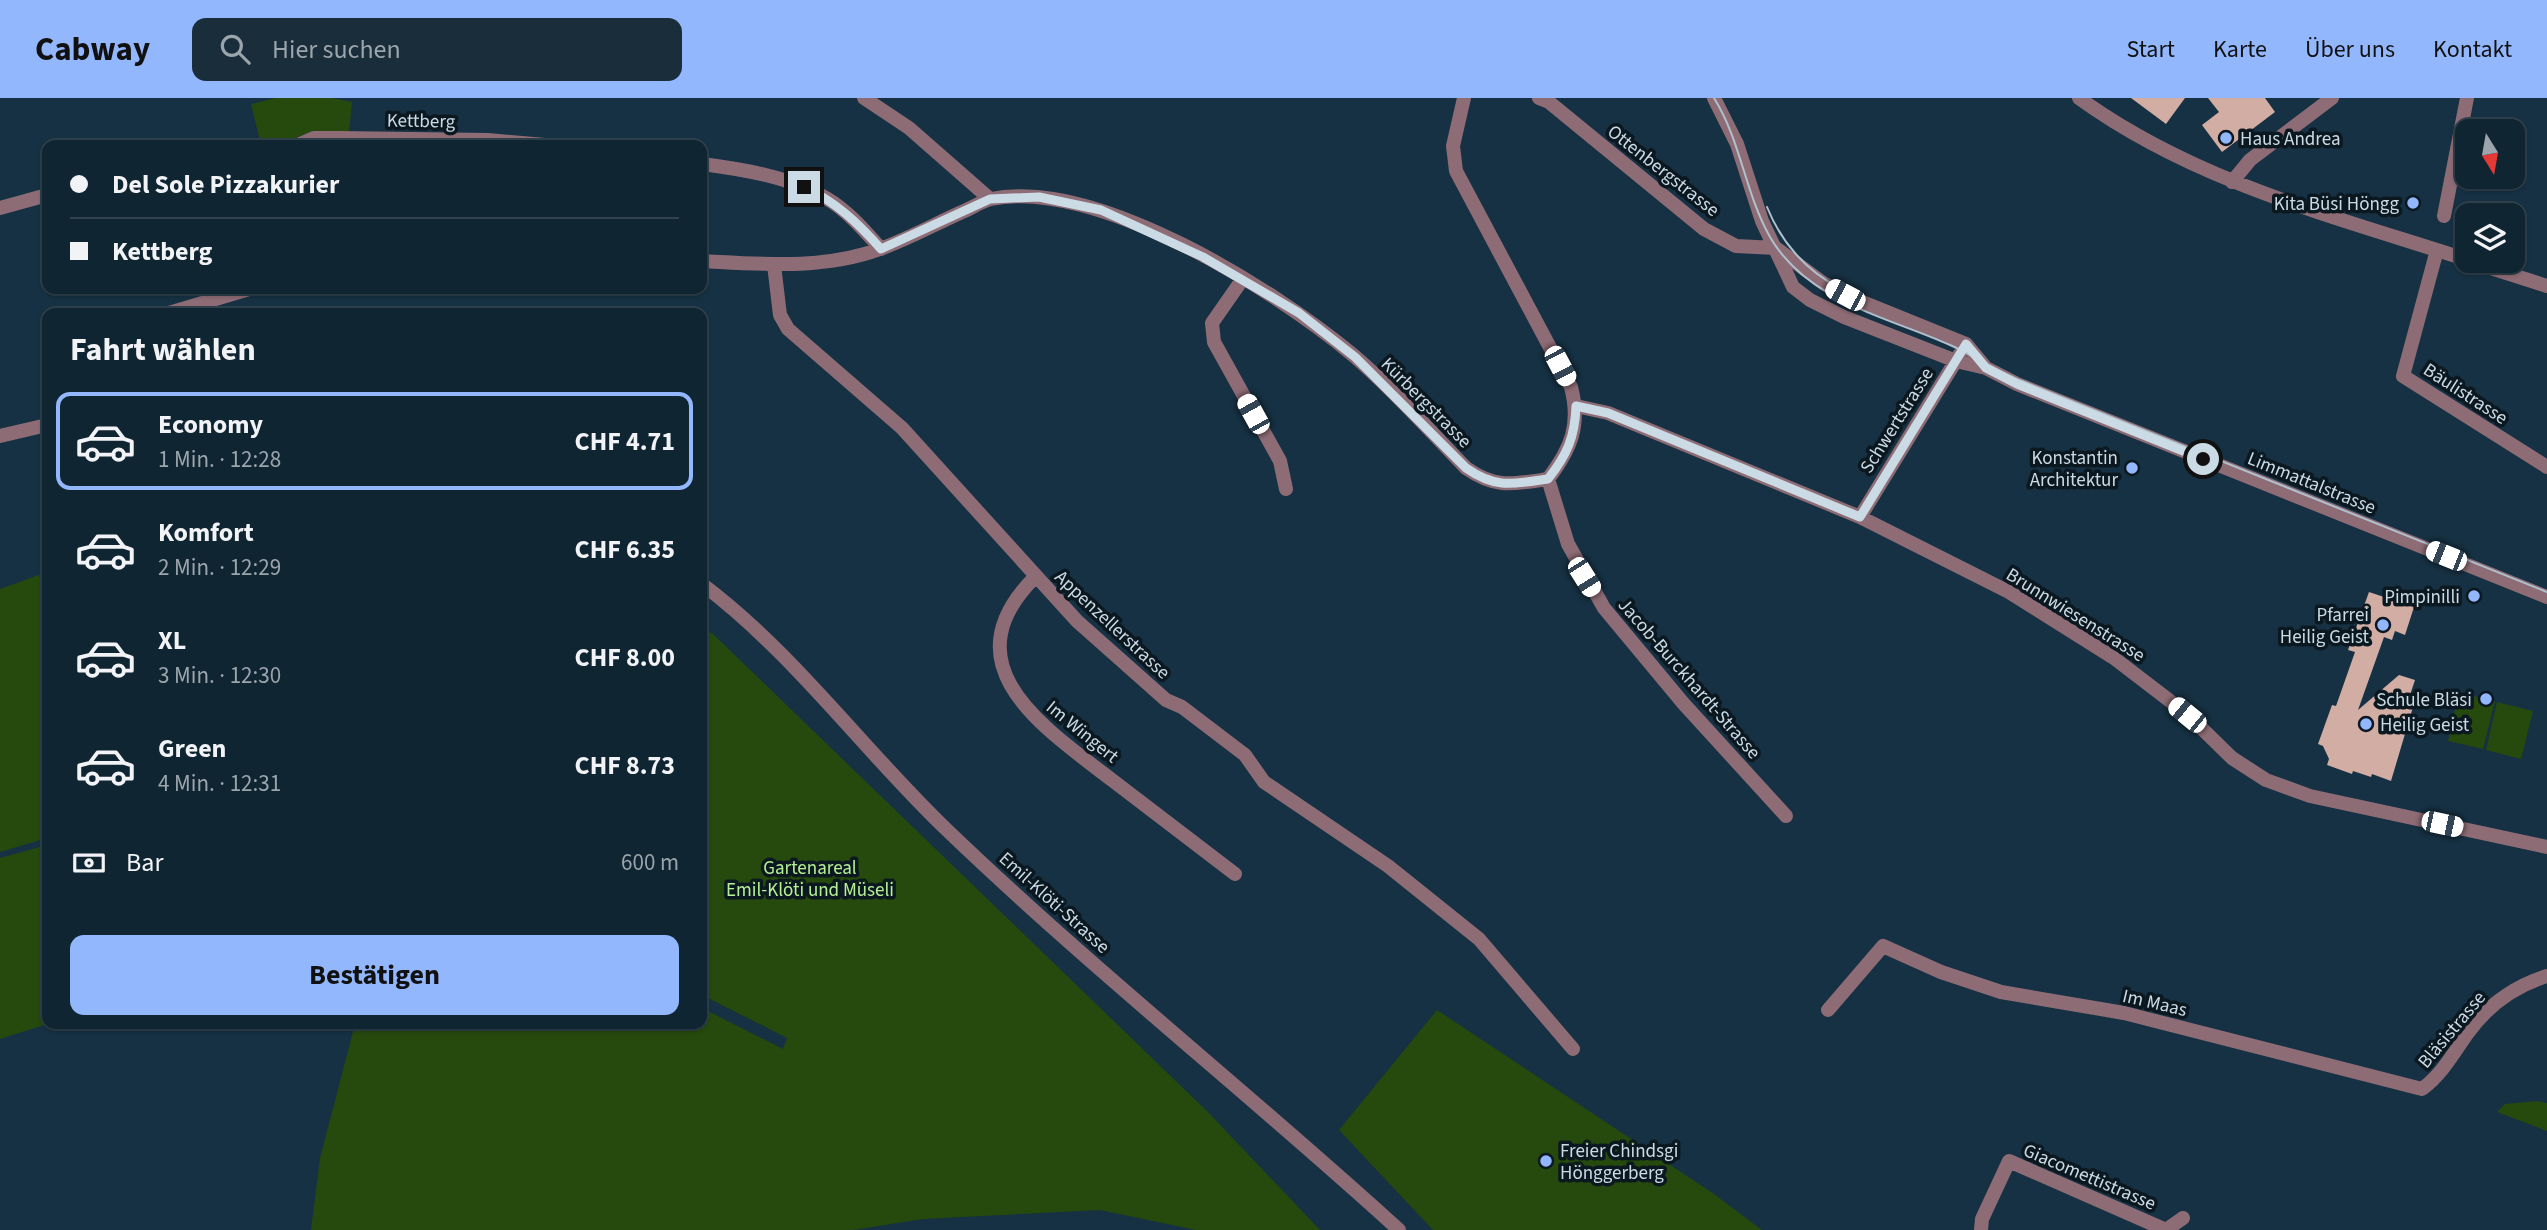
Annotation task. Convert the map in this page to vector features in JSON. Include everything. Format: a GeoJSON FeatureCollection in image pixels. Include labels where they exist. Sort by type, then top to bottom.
{"type":"FeatureCollection","features":[{"type":"Feature","properties":{"kind":"street"},"geometry":{"type":"LineString","coordinates":[[864,98],[909,128],[990,199]]}},
{"type":"Feature","properties":{"kind":"street"},"geometry":{"type":"LineString","coordinates":[[1464,98],[1453,146],[1456,171],[1565,376],[1576,406],[1576,429],[1570,448],[1548,479]]}},
{"type":"Feature","properties":{"kind":"street","name":"Ottenbergstrasse"},"geometry":{"type":"LineString","coordinates":[[1539,98],[1549,102],[1704,229],[1736,246],[1776,248]]}},
{"type":"Feature","properties":{"kind":"street","name":"Limmattalstrasse"},"geometry":{"type":"LineString","coordinates":[[1714,98],[1737,144],[1762,222],[1793,287],[1810,300],[1844,317],[1955,361],[1986,368],[2017,384],[2547,597]]}},
{"type":"Feature","properties":{"kind":"street"},"geometry":{"type":"LineString","coordinates":[[2079,98],[2145,140],[2232,182],[2455,256]]}},
{"type":"Feature","properties":{"kind":"street"},"geometry":{"type":"LineString","coordinates":[[2232,182],[2250,160],[2332,98]]}},
{"type":"Feature","properties":{"kind":"street"},"geometry":{"type":"LineString","coordinates":[[2444,216],[2467,98]]}},
{"type":"Feature","properties":{"kind":"street","name":"Kettberg"},"geometry":{"type":"LineString","coordinates":[[309,140],[498,140]]}},
{"type":"Feature","properties":{"kind":"street"},"geometry":{"type":"LineString","coordinates":[[707,165],[804,187],[827,198],[856,220],[881,249]]}},
{"type":"Feature","properties":{"kind":"street"},"geometry":{"type":"LineString","coordinates":[[0,208],[42,196]]}},
{"type":"Feature","properties":{"kind":"street","name":"Kürbergstrasse"},"geometry":{"type":"LineString","coordinates":[[707,261],[774,265],[830,262],[881,249],[990,199],[1039,197],[1101,210],[1158,234],[1299,313],[1355,357],[1466,468],[1484,481],[1502,485],[1548,479]]}},
{"type":"Feature","properties":{"kind":"street","name":"Limmattalstrasse"},"geometry":{"type":"LineString","coordinates":[[1776,248],[1822,283],[1845,295],[1966,344],[1986,368]]}},
{"type":"Feature","properties":{"kind":"street","name":"Bäulistrasse"},"geometry":{"type":"LineString","coordinates":[[2437,250],[2403,376],[2547,467]]}},
{"type":"Feature","properties":{"kind":"street","name":"Appenzellerstrasse"},"geometry":{"type":"LineString","coordinates":[[774,265],[779,315],[788,329],[902,428],[1077,621],[1166,700],[1182,707],[1245,754],[1264,782],[1388,866],[1479,939],[1573,1049]]}},
{"type":"Feature","properties":{"kind":"street"},"geometry":{"type":"LineString","coordinates":[[2508,273],[2547,286]]}},
{"type":"Feature","properties":{"kind":"street"},"geometry":{"type":"LineString","coordinates":[[1242,279],[1212,323],[1214,342],[1280,461],[1286,489]]}},
{"type":"Feature","properties":{"kind":"street"},"geometry":{"type":"LineString","coordinates":[[186,308],[232,294]]}},
{"type":"Feature","properties":{"kind":"street","name":"Schwertstrasse"},"geometry":{"type":"LineString","coordinates":[[1860,517],[1966,344]]}},
{"type":"Feature","properties":{"kind":"street","name":"Brunnwiesenstrasse"},"geometry":{"type":"LineString","coordinates":[[1576,406],[1608,413],[1652,430],[1860,517],[2009,592],[2114,658],[2187,715],[2251,772],[2274,784],[2310,796],[2547,847]]}},
{"type":"Feature","properties":{"kind":"street"},"geometry":{"type":"LineString","coordinates":[[0,436],[42,426]]}},
{"type":"Feature","properties":{"kind":"street","name":"Jacob-Burckhardt-Strasse"},"geometry":{"type":"LineString","coordinates":[[1548,479],[1568,544],[1604,608],[1683,703],[1786,816]]}},
{"type":"Feature","properties":{"kind":"street","name":"Im Wingert"},"geometry":{"type":"LineString","coordinates":[[1035,577],[1015,597],[1001,628],[1001,658],[1008,684],[1043,726],[1235,874]]}},
{"type":"Feature","properties":{"kind":"street","name":"Emil-Klöti-Strasse"},"geometry":{"type":"LineString","coordinates":[[707,588],[784,657],[894,777],[994,874],[1399,1230]]}},
{"type":"Feature","properties":{"kind":"street","name":"Im Maas"},"geometry":{"type":"LineString","coordinates":[[1828,1010],[1883,946],[1941,972],[2001,992],[2124,1013],[2422,1089]]}},
{"type":"Feature","properties":{"kind":"street","name":"Bläsistrasse"},"geometry":{"type":"LineString","coordinates":[[2422,1089],[2438,1077],[2469,1031],[2498,1001],[2547,976]]}},
{"type":"Feature","properties":{"kind":"street","name":"Giacomettistrasse"},"geometry":{"type":"LineString","coordinates":[[1981,1230],[1982,1219],[2008,1161],[2166,1230],[2183,1218]]}},
{"type":"Feature","properties":{"kind":"green space"},"geometry":{"type":"Polygon","coordinates":[[[276,98],[332,98],[352,102],[349,132],[312,131],[291,140],[260,140],[251,104],[276,98]]]}},
{"type":"Feature","properties":{"kind":"green space"},"geometry":{"type":"Polygon","coordinates":[[[42,574],[42,839],[0,852],[0,589],[42,574]]]}},
{"type":"Feature","properties":{"kind":"green space","name":"Gartenareal Emil-Klöti und Müseli"},"geometry":{"type":"Polygon","coordinates":[[[707,631],[1209,1113],[1320,1230],[1196,1230],[1100,1210],[923,1219],[853,1230],[311,1230],[320,1158],[354,1029],[707,1029],[707,1011],[783,1049],[787,1038],[707,998],[707,631]]]}},
{"type":"Feature","properties":{"kind":"green space"},"geometry":{"type":"Polygon","coordinates":[[[2459,693],[2495,701],[2483,749],[2448,741],[2459,693]]]}},
{"type":"Feature","properties":{"kind":"green space"},"geometry":{"type":"Polygon","coordinates":[[[2497,702],[2533,711],[2521,759],[2486,750],[2497,702]]]}},
{"type":"Feature","properties":{"kind":"green space"},"geometry":{"type":"Polygon","coordinates":[[[42,846],[42,1026],[0,1039],[0,858],[42,846]]]}},
{"type":"Feature","properties":{"kind":"green space"},"geometry":{"type":"Polygon","coordinates":[[[1437,1010],[1714,1194],[1762,1230],[1433,1230],[1339,1130],[1437,1010]]]}},
{"type":"Feature","properties":{"kind":"green space"},"geometry":{"type":"Polygon","coordinates":[[[2537,1101],[2547,1103],[2547,1131],[2497,1112],[2505,1104],[2537,1101]]]}},
{"type":"Feature","properties":{"kind":"building"},"geometry":{"type":"Polygon","coordinates":[[[2131,98],[2185,98],[2166,124],[2131,98]]]}},
{"type":"Feature","properties":{"kind":"building","name":"Haus Andrea"},"geometry":{"type":"Polygon","coordinates":[[[2208,98],[2265,98],[2275,112],[2222,152],[2202,125],[2219,112],[2208,98]]]}},
{"type":"Feature","properties":{"kind":"building","name":"Heilig Geist"},"geometry":{"type":"Polygon","coordinates":[[[2369,592],[2414,607],[2405,635],[2395,631],[2392,640],[2384,637],[2358,710],[2399,675],[2415,680],[2410,695],[2416,697],[2391,781],[2372,774],[2371,777],[2353,771],[2352,774],[2327,765],[2329,759],[2323,746],[2318,744],[2332,705],[2336,706],[2355,652],[2348,650],[2369,592]]]}},
{"type":"Feature","properties":{"kind":"tram line"},"geometry":{"type":"LineString","coordinates":[[1714,98],[1731,132],[1754,203],[1770,237],[1786,259],[1805,277],[1827,292],[1875,315],[1950,345],[2022,381],[2547,592]]}},
{"type":"Feature","properties":{"kind":"tram line"},"geometry":{"type":"LineString","coordinates":[[1767,207],[1787,244],[1796,254],[1816,273],[1840,288]]}},
{"type":"Feature","properties":{"kind":"place","name":"Haus Andrea"},"geometry":{"type":"Point","coordinates":[2226,138]}},
{"type":"Feature","properties":{"kind":"place","name":"Kita Büsi Höngg"},"geometry":{"type":"Point","coordinates":[2413,203]}},
{"type":"Feature","properties":{"kind":"place","name":"Konstantin Architektur"},"geometry":{"type":"Point","coordinates":[2132,468]}},
{"type":"Feature","properties":{"kind":"place","name":"Pimpinilli"},"geometry":{"type":"Point","coordinates":[2474,596]}},
{"type":"Feature","properties":{"kind":"place","name":"Pfarrei Heilig Geist"},"geometry":{"type":"Point","coordinates":[2383,625]}},
{"type":"Feature","properties":{"kind":"place","name":"Schule Bläsi"},"geometry":{"type":"Point","coordinates":[2486,699]}},
{"type":"Feature","properties":{"kind":"place","name":"Heilig Geist"},"geometry":{"type":"Point","coordinates":[2366,724]}},
{"type":"Feature","properties":{"kind":"place","name":"Freier Chindsgi Hönggerberg"},"geometry":{"type":"Point","coordinates":[1546,1161]}},
{"type":"Feature","properties":{"kind":"route"},"geometry":{"type":"LineString","coordinates":[[804,187],[827,198],[856,220],[881,249],[990,199],[1022,197],[1080,204],[1158,234],[1299,313],[1355,357],[1466,468],[1484,481],[1502,485],[1548,479],[1570,448],[1576,429],[1576,406],[1608,413],[1652,430],[1860,517],[1966,344],[1986,368],[2017,384],[2203,459]]}}]}
